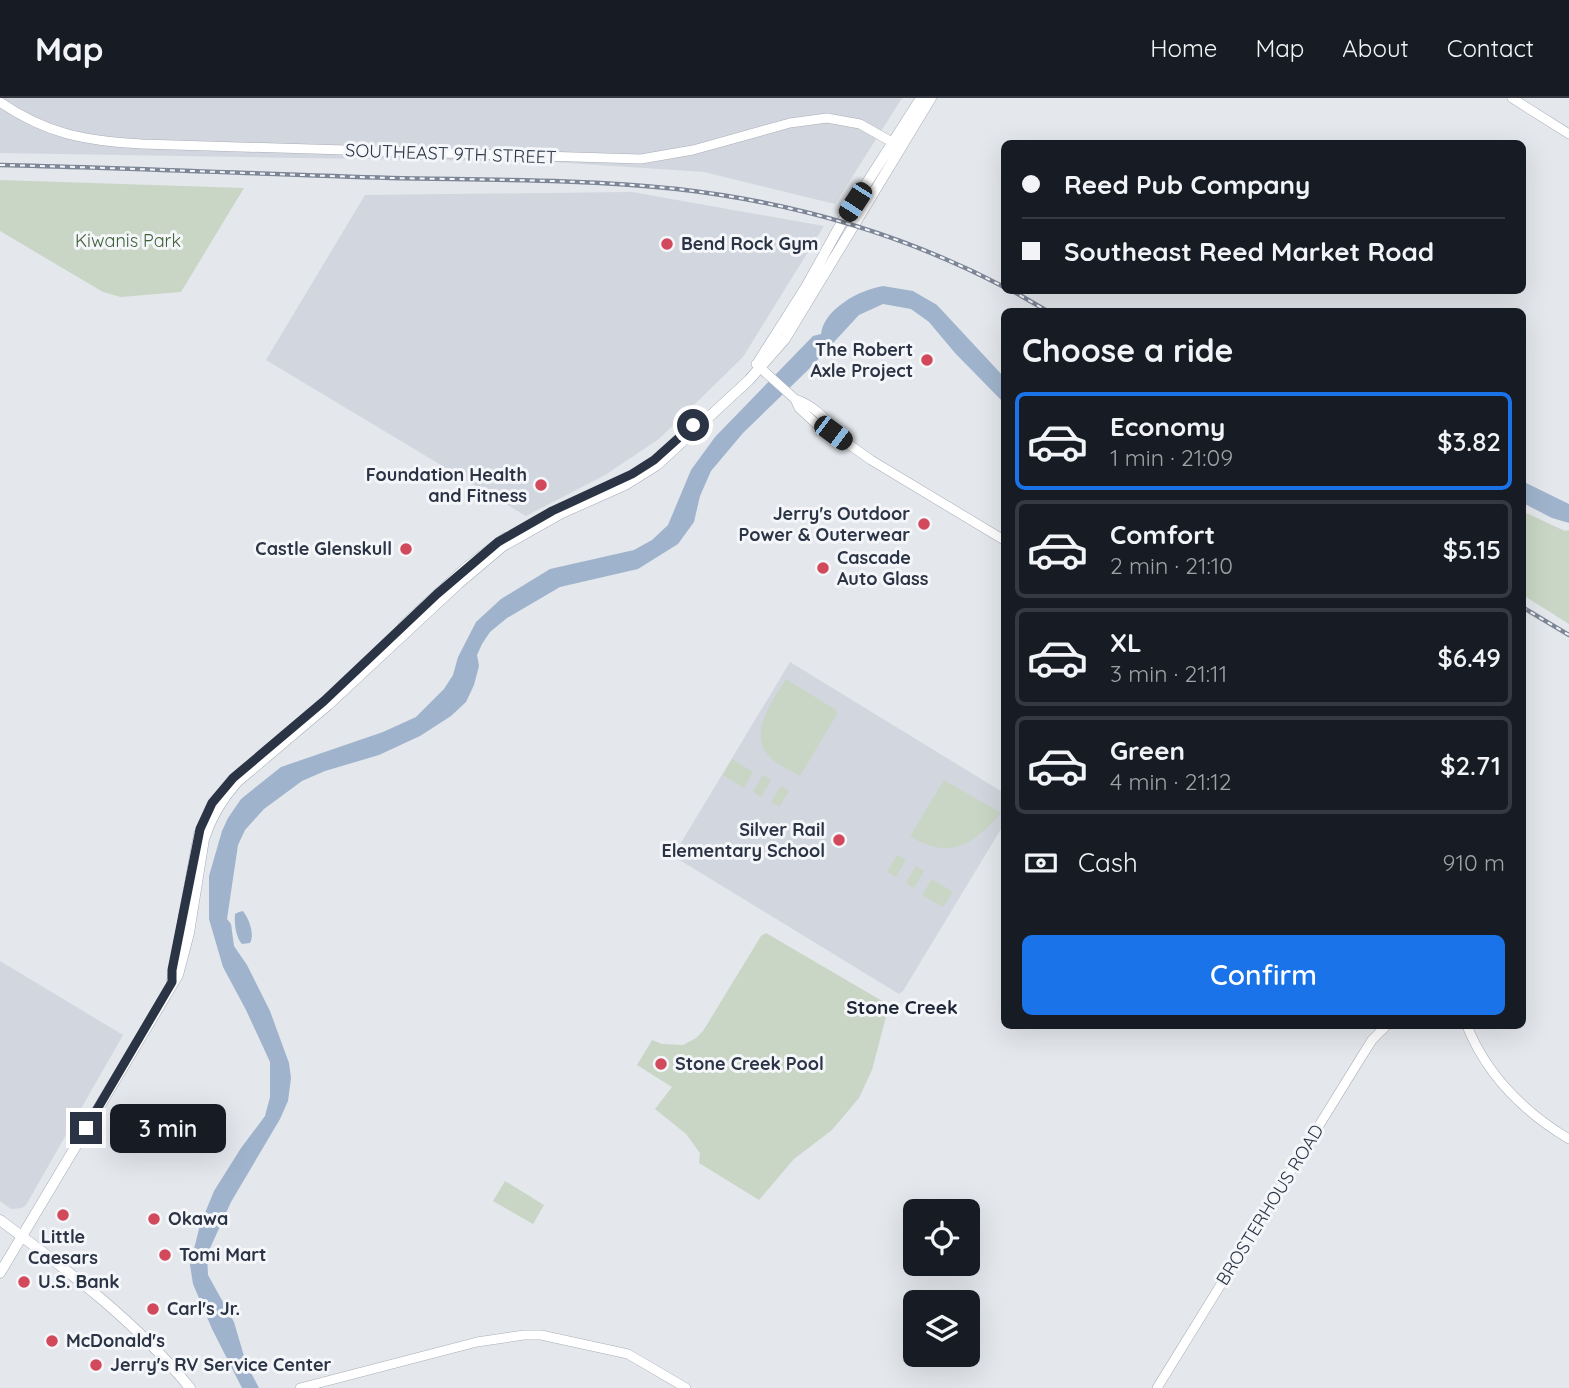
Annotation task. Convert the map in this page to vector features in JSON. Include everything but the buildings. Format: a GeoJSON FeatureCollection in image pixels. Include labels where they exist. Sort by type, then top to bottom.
{"type":"FeatureCollection","features":[{"type":"Feature","properties":{"kind":"main road"},"geometry":{"type":"LineString","coordinates":[[0,1273],[178,975],[189,933],[208,825],[218,806],[237,782],[328,705],[458,584],[503,546],[562,513],[625,485],[657,465],[762,369],[785,339],[921,98]]}},
{"type":"Feature","properties":{"kind":"main road"},"geometry":{"type":"LineString","coordinates":[[897,144],[931,98]]}},
{"type":"Feature","properties":{"kind":"main road"},"geometry":{"type":"LineString","coordinates":[[0,1220],[68,1271],[144,1337],[186,1386]]}},
{"type":"Feature","properties":{"kind":"street"},"geometry":{"type":"LineString","coordinates":[[1512,98],[1569,134]]}},
{"type":"Feature","properties":{"kind":"street","name":"SOUTHEAST 9TH STREET"},"geometry":{"type":"LineString","coordinates":[[0,102],[41,126],[79,139],[142,144],[632,160],[682,153],[790,124],[827,118],[860,124],[897,144]]}},
{"type":"Feature","properties":{"kind":"street"},"geometry":{"type":"LineString","coordinates":[[762,369],[795,399],[806,402],[831,426],[833,433],[871,460],[1001,538]]}},
{"type":"Feature","properties":{"kind":"street","name":"BROSTERHOUS ROAD"},"geometry":{"type":"LineString","coordinates":[[1157,1388],[1357,1064],[1383,1029]]}},
{"type":"Feature","properties":{"kind":"street"},"geometry":{"type":"LineString","coordinates":[[1469,1029],[1492,1071],[1514,1098],[1569,1139]]}},
{"type":"Feature","properties":{"kind":"street"},"geometry":{"type":"LineString","coordinates":[[300,1388],[325,1385],[477,1342],[524,1335],[541,1335],[628,1354],[686,1388]]}},
{"type":"Feature","properties":{"kind":"shaded area"},"geometry":{"type":"Polygon","coordinates":[[[0,98],[902,98],[835,204],[704,172],[553,162],[0,153],[0,98]]]}},
{"type":"Feature","properties":{"kind":"shaded area"},"geometry":{"type":"Polygon","coordinates":[[[632,192],[824,226],[743,357],[659,439],[605,475],[526,516],[266,360],[365,195],[632,192]]]}},
{"type":"Feature","properties":{"kind":"shaded area","name":"Silver Rail Elementary School"},"geometry":{"type":"Polygon","coordinates":[[[790,662],[1001,791],[1001,829],[899,994],[673,856],[790,662]]]}},
{"type":"Feature","properties":{"kind":"shaded area"},"geometry":{"type":"Polygon","coordinates":[[[0,961],[123,1035],[26,1205],[11,1209],[0,1201],[0,961]]]}},
{"type":"Feature","properties":{"kind":"green space","name":"Kiwanis Park"},"geometry":{"type":"Polygon","coordinates":[[[0,180],[244,188],[181,292],[121,297],[103,292],[0,231],[0,180]]]}},
{"type":"Feature","properties":{"kind":"green space"},"geometry":{"type":"Polygon","coordinates":[[[1526,513],[1565,531],[1569,530],[1569,624],[1526,597],[1526,513]]]}},
{"type":"Feature","properties":{"kind":"green space"},"geometry":{"type":"Polygon","coordinates":[[[786,679],[836,710],[837,714],[800,776],[768,755],[761,736],[765,716],[786,679]]]}},
{"type":"Feature","properties":{"kind":"green space"},"geometry":{"type":"Polygon","coordinates":[[[732,759],[753,772],[744,788],[723,775],[732,759]]]}},
{"type":"Feature","properties":{"kind":"green space"},"geometry":{"type":"Polygon","coordinates":[[[763,775],[771,780],[761,797],[753,792],[763,775]]]}},
{"type":"Feature","properties":{"kind":"green space"},"geometry":{"type":"Polygon","coordinates":[[[944,780],[1001,813],[970,841],[949,848],[924,844],[910,836],[944,780]]]}},
{"type":"Feature","properties":{"kind":"green space"},"geometry":{"type":"Polygon","coordinates":[[[781,786],[789,791],[779,807],[771,802],[781,786]]]}},
{"type":"Feature","properties":{"kind":"green space"},"geometry":{"type":"Polygon","coordinates":[[[897,855],[906,860],[896,877],[887,872],[897,855]]]}},
{"type":"Feature","properties":{"kind":"green space"},"geometry":{"type":"Polygon","coordinates":[[[916,866],[924,871],[914,888],[906,883],[916,866]]]}},
{"type":"Feature","properties":{"kind":"green space"},"geometry":{"type":"Polygon","coordinates":[[[932,879],[953,892],[943,907],[922,895],[932,879]]]}},
{"type":"Feature","properties":{"kind":"green space"},"geometry":{"type":"Polygon","coordinates":[[[766,933],[889,1005],[872,1070],[859,1098],[832,1130],[794,1159],[759,1200],[699,1163],[700,1153],[686,1134],[655,1109],[672,1087],[637,1065],[652,1040],[662,1044],[683,1045],[703,1031],[761,936],[766,933]]]}},
{"type":"Feature","properties":{"kind":"green space"},"geometry":{"type":"Polygon","coordinates":[[[505,1181],[544,1205],[533,1224],[493,1201],[505,1181]]]}},
{"type":"Feature","properties":{"kind":"water"},"geometry":{"type":"Polygon","coordinates":[[[883,286],[913,291],[937,305],[1001,374],[1001,400],[929,322],[911,309],[883,304],[859,315],[808,370],[743,433],[711,471],[700,496],[694,522],[678,544],[638,569],[560,587],[507,618],[490,632],[482,644],[477,655],[479,666],[474,685],[466,702],[451,716],[420,736],[379,755],[325,771],[302,781],[264,809],[245,830],[238,845],[227,919],[231,924],[234,946],[247,965],[270,1011],[289,1063],[291,1078],[288,1101],[280,1119],[231,1202],[207,1255],[208,1275],[234,1322],[246,1363],[259,1388],[242,1388],[212,1329],[193,1284],[190,1265],[200,1225],[214,1191],[265,1116],[270,1097],[270,1062],[223,967],[209,919],[209,876],[228,818],[241,799],[281,767],[383,732],[416,717],[444,689],[453,675],[458,657],[476,622],[501,599],[550,569],[634,550],[652,540],[668,525],[691,470],[715,437],[813,336],[821,334],[836,309],[854,296],[883,286]]]}},
{"type":"Feature","properties":{"kind":"water"},"geometry":{"type":"Polygon","coordinates":[[[1526,483],[1569,504],[1569,523],[1552,518],[1526,505],[1526,483]]]}},
{"type":"Feature","properties":{"kind":"water"},"geometry":{"type":"Polygon","coordinates":[[[243,911],[252,935],[250,943],[242,944],[235,926],[235,914],[243,911]]]}},
{"type":"Feature","properties":{"kind":"railway"},"geometry":{"type":"LineString","coordinates":[[0,165],[570,182],[677,189],[762,202],[845,223],[926,251],[1001,286]]}},
{"type":"Feature","properties":{"kind":"railway"},"geometry":{"type":"LineString","coordinates":[[1018,294],[1042,308]]}},
{"type":"Feature","properties":{"kind":"railway"},"geometry":{"type":"LineString","coordinates":[[1526,609],[1569,635]]}},
{"type":"Feature","properties":{"kind":"place","name":"Bend Rock Gym"},"geometry":{"type":"Point","coordinates":[667,244]}},
{"type":"Feature","properties":{"kind":"place","name":"The Robert Axle Project"},"geometry":{"type":"Point","coordinates":[927,360]}},
{"type":"Feature","properties":{"kind":"place","name":"Foundation Health and Fitness"},"geometry":{"type":"Point","coordinates":[541,485]}},
{"type":"Feature","properties":{"kind":"place","name":"Jerry's Outdoor Power & Outerwear"},"geometry":{"type":"Point","coordinates":[924,524]}},
{"type":"Feature","properties":{"kind":"place","name":"Castle Glenskull"},"geometry":{"type":"Point","coordinates":[406,549]}},
{"type":"Feature","properties":{"kind":"place","name":"Cascade Auto Glass"},"geometry":{"type":"Point","coordinates":[823,568]}},
{"type":"Feature","properties":{"kind":"place","name":"Silver Rail Elementary School"},"geometry":{"type":"Point","coordinates":[839,840]}},
{"type":"Feature","properties":{"kind":"place","name":"Stone Creek Pool"},"geometry":{"type":"Point","coordinates":[661,1064]}},
{"type":"Feature","properties":{"kind":"place","name":"Little Caesars"},"geometry":{"type":"Point","coordinates":[63,1215]}},
{"type":"Feature","properties":{"kind":"place","name":"Okawa"},"geometry":{"type":"Point","coordinates":[154,1219]}},
{"type":"Feature","properties":{"kind":"place","name":"Tomi Mart"},"geometry":{"type":"Point","coordinates":[165,1255]}},
{"type":"Feature","properties":{"kind":"place","name":"U.S. Bank"},"geometry":{"type":"Point","coordinates":[24,1282]}},
{"type":"Feature","properties":{"kind":"place","name":"Carl's Jr."},"geometry":{"type":"Point","coordinates":[153,1309]}},
{"type":"Feature","properties":{"kind":"place","name":"McDonald's"},"geometry":{"type":"Point","coordinates":[52,1341]}},
{"type":"Feature","properties":{"kind":"place","name":"Jerry's RV Service Center"},"geometry":{"type":"Point","coordinates":[96,1365]}},
{"type":"Feature","properties":{"kind":"district","name":"Stone Creek"},"geometry":{"type":"Point","coordinates":[902,1007]}},
{"type":"Feature","properties":{"kind":"route"},"geometry":{"type":"LineString","coordinates":[[86,1128],[170,987],[200,829],[221,791],[324,701],[467,567],[498,542],[552,511],[632,474],[654,460],[693,425]]}}]}
